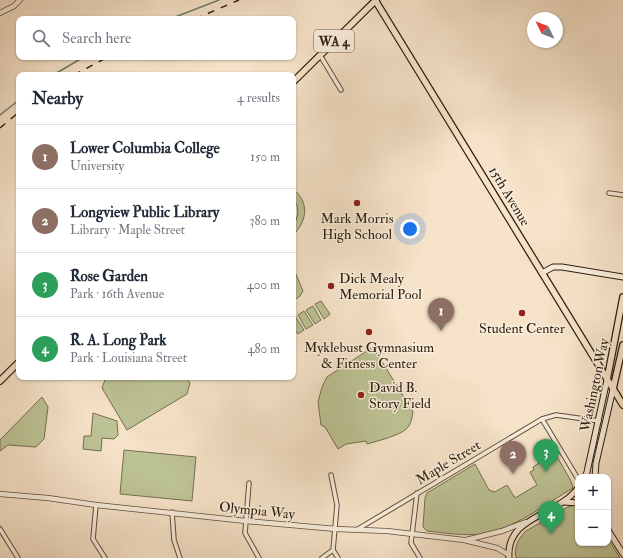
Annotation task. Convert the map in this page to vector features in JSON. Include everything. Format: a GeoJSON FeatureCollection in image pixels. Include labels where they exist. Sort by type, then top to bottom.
{"type":"FeatureCollection","features":[{"type":"Feature","properties":{"kind":"main road","name":"WA 4"},"geometry":{"type":"LineString","coordinates":[[296,79],[375,0]]}},
{"type":"Feature","properties":{"kind":"main road","name":"15th Avenue"},"geometry":{"type":"LineString","coordinates":[[375,0],[458,133],[623,405]]}},
{"type":"Feature","properties":{"kind":"main road"},"geometry":{"type":"LineString","coordinates":[[542,273],[553,267],[562,267],[623,277]]}},
{"type":"Feature","properties":{"kind":"main road","name":"Washington Way"},"geometry":{"type":"LineString","coordinates":[[586,474],[599,421],[623,297]]}},
{"type":"Feature","properties":{"kind":"main road","name":"Washington Way"},"geometry":{"type":"LineString","coordinates":[[595,474],[596,463],[623,345]]}},
{"type":"Feature","properties":{"kind":"main road"},"geometry":{"type":"LineString","coordinates":[[0,381],[16,365]]}},
{"type":"Feature","properties":{"kind":"main road"},"geometry":{"type":"LineString","coordinates":[[509,557],[510,544],[514,534],[527,522],[564,502],[575,491]]}},
{"type":"Feature","properties":{"kind":"main road"},"geometry":{"type":"LineString","coordinates":[[564,502],[575,502]]}},
{"type":"Feature","properties":{"kind":"main road"},"geometry":{"type":"LineString","coordinates":[[611,533],[621,545],[623,554]]}},
{"type":"Feature","properties":{"kind":"street"},"geometry":{"type":"LineString","coordinates":[[0,14],[14,6],[20,0]]}},
{"type":"Feature","properties":{"kind":"street"},"geometry":{"type":"LineString","coordinates":[[320,55],[341,90]]}},
{"type":"Feature","properties":{"kind":"street"},"geometry":{"type":"LineString","coordinates":[[609,193],[623,196]]}},
{"type":"Feature","properties":{"kind":"street","name":"Maple Street"},"geometry":{"type":"LineString","coordinates":[[358,529],[542,419],[556,415],[599,421]]}},
{"type":"Feature","properties":{"kind":"street"},"geometry":{"type":"LineString","coordinates":[[542,419],[575,474]]}},
{"type":"Feature","properties":{"kind":"street"},"geometry":{"type":"LineString","coordinates":[[331,475],[337,505],[334,550],[338,558]]}},
{"type":"Feature","properties":{"kind":"street"},"geometry":{"type":"LineString","coordinates":[[250,482],[245,533],[259,558]]}},
{"type":"Feature","properties":{"kind":"street"},"geometry":{"type":"LineString","coordinates":[[417,493],[411,544],[420,558]]}},
{"type":"Feature","properties":{"kind":"street","name":"Olympia Way"},"geometry":{"type":"LineString","coordinates":[[0,494],[48,498],[246,521],[336,529],[358,529],[464,540],[497,548],[509,557]]}},
{"type":"Feature","properties":{"kind":"street"},"geometry":{"type":"LineString","coordinates":[[96,504],[93,539],[105,558]]}},
{"type":"Feature","properties":{"kind":"street"},"geometry":{"type":"LineString","coordinates":[[172,512],[174,540],[180,558]]}},
{"type":"Feature","properties":{"kind":"street"},"geometry":{"type":"LineString","coordinates":[[464,540],[502,531],[527,522]]}},
{"type":"Feature","properties":{"kind":"street"},"geometry":{"type":"LineString","coordinates":[[0,529],[18,558]]}},
{"type":"Feature","properties":{"kind":"street"},"geometry":{"type":"LineString","coordinates":[[322,558],[334,550]]}},
{"type":"Feature","properties":{"kind":"green space"},"geometry":{"type":"Polygon","coordinates":[[[296,192],[302,200],[305,212],[304,218],[296,232],[296,220],[298,213],[296,192]]]}},
{"type":"Feature","properties":{"kind":"green space"},"geometry":{"type":"Polygon","coordinates":[[[296,274],[303,291],[296,299],[296,274]]]}},
{"type":"Feature","properties":{"kind":"green space"},"geometry":{"type":"Polygon","coordinates":[[[321,301],[330,314],[324,319],[315,304],[321,301]]]}},
{"type":"Feature","properties":{"kind":"green space"},"geometry":{"type":"Polygon","coordinates":[[[313,306],[321,320],[315,324],[306,310],[313,306]]]}},
{"type":"Feature","properties":{"kind":"green space"},"geometry":{"type":"Polygon","coordinates":[[[304,311],[313,325],[306,329],[298,315],[304,311]]]}},
{"type":"Feature","properties":{"kind":"green space"},"geometry":{"type":"Polygon","coordinates":[[[296,318],[304,330],[298,334],[296,331],[296,318]]]}},
{"type":"Feature","properties":{"kind":"green space","name":"David B. Story Field"},"geometry":{"type":"Polygon","coordinates":[[[373,347],[413,412],[411,422],[409,426],[401,433],[367,444],[366,441],[346,444],[338,449],[325,427],[321,425],[318,402],[322,387],[327,377],[373,347]]]}},
{"type":"Feature","properties":{"kind":"green space"},"geometry":{"type":"Polygon","coordinates":[[[105,380],[188,380],[190,383],[187,394],[127,430],[102,388],[105,380]]]}},
{"type":"Feature","properties":{"kind":"green space"},"geometry":{"type":"Polygon","coordinates":[[[42,397],[48,407],[44,439],[36,447],[8,445],[0,451],[0,440],[42,397]]]}},
{"type":"Feature","properties":{"kind":"green space"},"geometry":{"type":"Polygon","coordinates":[[[93,413],[117,421],[118,435],[114,439],[102,438],[101,451],[83,449],[84,436],[91,436],[93,413]]]}},
{"type":"Feature","properties":{"kind":"green space"},"geometry":{"type":"Polygon","coordinates":[[[124,450],[196,457],[192,501],[120,494],[124,450]]]}},
{"type":"Feature","properties":{"kind":"green space"},"geometry":{"type":"Polygon","coordinates":[[[555,453],[571,481],[573,488],[529,515],[506,527],[475,535],[427,531],[423,527],[425,498],[427,493],[475,464],[489,490],[495,492],[507,485],[515,498],[537,485],[530,472],[534,470],[533,467],[555,453]]]}},
{"type":"Feature","properties":{"kind":"green space"},"geometry":{"type":"Polygon","coordinates":[[[575,505],[575,546],[611,546],[611,544],[620,558],[516,558],[517,543],[526,531],[568,507],[575,505]]]}},
{"type":"Feature","properties":{"kind":"waterway"},"geometry":{"type":"LineString","coordinates":[[178,16],[219,0]]}},
{"type":"Feature","properties":{"kind":"waterway"},"geometry":{"type":"LineString","coordinates":[[58,72],[79,60]]}},
{"type":"Feature","properties":{"kind":"waterway"},"geometry":{"type":"LineString","coordinates":[[0,115],[16,102]]}},
{"type":"Feature","properties":{"kind":"railway"},"geometry":{"type":"LineString","coordinates":[[202,16],[239,0]]}},
{"type":"Feature","properties":{"kind":"railway"},"geometry":{"type":"LineString","coordinates":[[80,72],[102,60]]}},
{"type":"Feature","properties":{"kind":"railway"},"geometry":{"type":"LineString","coordinates":[[0,128],[16,115]]}},
{"type":"Feature","properties":{"kind":"place","name":"Mark Morris High School"},"geometry":{"type":"Point","coordinates":[357,203]}},
{"type":"Feature","properties":{"kind":"place","name":"Dick Mealy Memorial Pool"},"geometry":{"type":"Point","coordinates":[331,286]}},
{"type":"Feature","properties":{"kind":"place","name":"Student Center"},"geometry":{"type":"Point","coordinates":[522,313]}},
{"type":"Feature","properties":{"kind":"place","name":"Lower Columbia College"},"geometry":{"type":"Point","coordinates":[441,331]}},
{"type":"Feature","properties":{"kind":"place","name":"Myklebust Gymnasium & Fitness Center"},"geometry":{"type":"Point","coordinates":[369,332]}},
{"type":"Feature","properties":{"kind":"place","name":"David B. Story Field"},"geometry":{"type":"Point","coordinates":[361,395]}},
{"type":"Feature","properties":{"kind":"place","name":"Rose Garden"},"geometry":{"type":"Point","coordinates":[546,472]}},
{"type":"Feature","properties":{"kind":"place","name":"Longview Public Library"},"geometry":{"type":"Point","coordinates":[513,474]}},
{"type":"Feature","properties":{"kind":"place","name":"R. A. Long Park"},"geometry":{"type":"Point","coordinates":[551,534]}}]}
